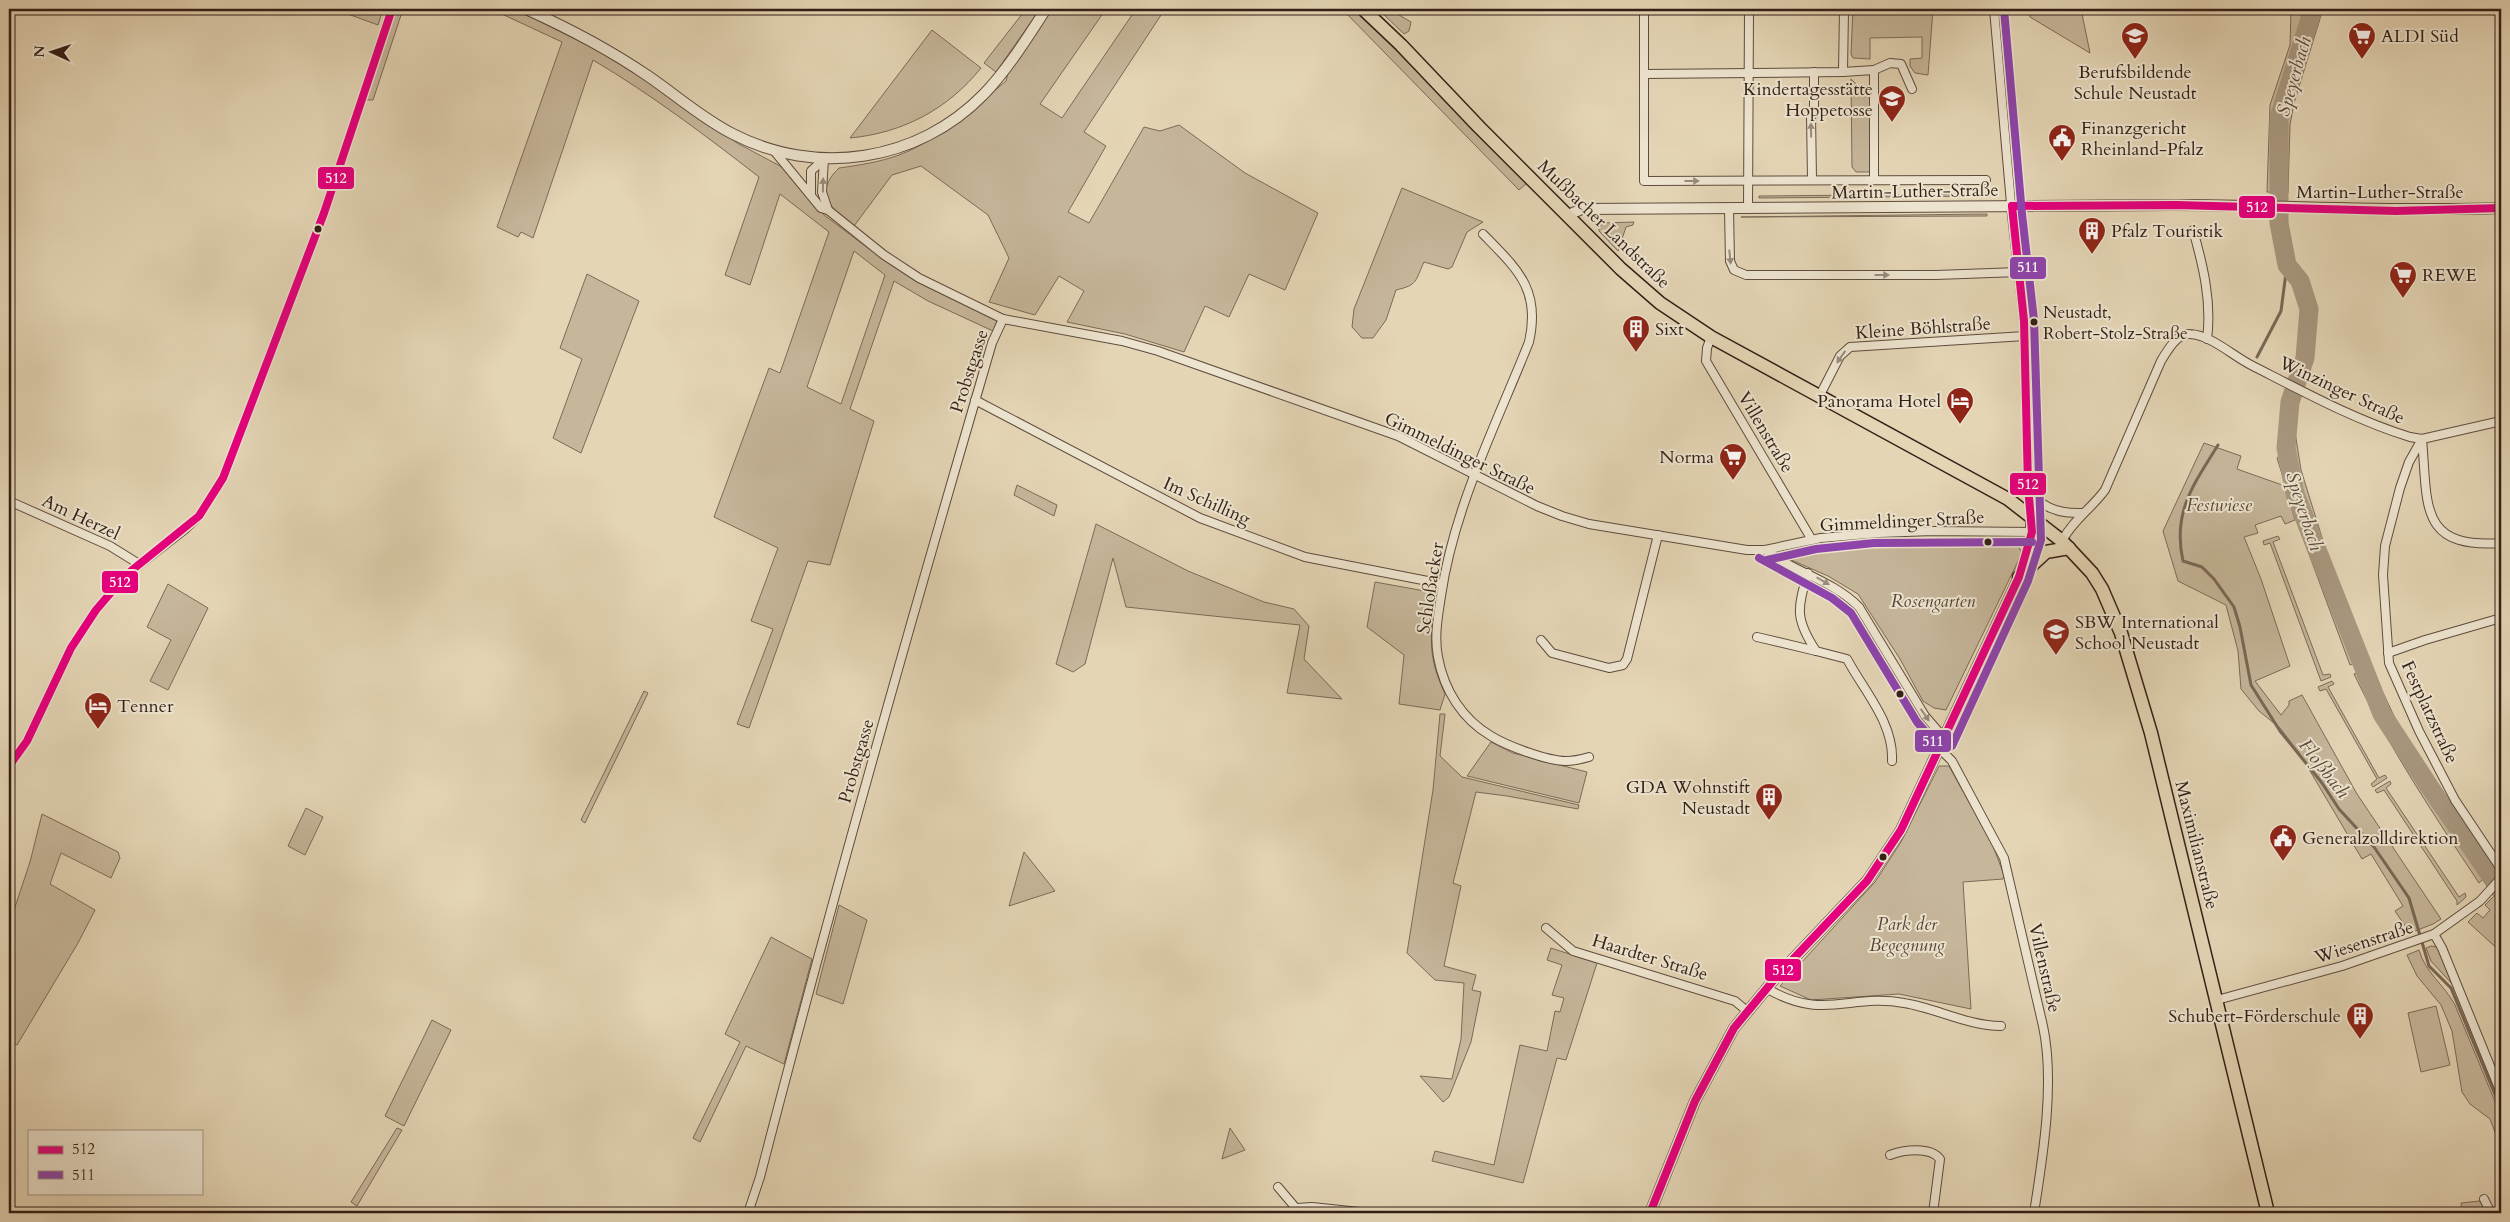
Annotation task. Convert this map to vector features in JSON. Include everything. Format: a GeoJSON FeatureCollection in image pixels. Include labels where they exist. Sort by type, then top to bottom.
{"type":"FeatureCollection","features":[{"type":"Feature","properties":{"kind":"main road","name":"Mußbacher Landstraße"},"geometry":{"type":"LineString","coordinates":[[1367,11],[1479,127],[1643,289],[1711,337],[1995,491],[2030,516]]}},
{"type":"Feature","properties":{"kind":"main road","name":"Maximilianstraße"},"geometry":{"type":"LineString","coordinates":[[2030,516],[2065,544],[2092,573],[2102,589],[2121,633],[2133,668],[2217,1000],[2268,1213]]}},
{"type":"Feature","properties":{"kind":"main road"},"geometry":{"type":"LineString","coordinates":[[2019,577],[2046,552],[2065,544]]}},
{"type":"Feature","properties":{"kind":"street"},"geometry":{"type":"LineString","coordinates":[[9,766],[26,741],[79,634],[111,590],[140,564],[178,536],[199,516],[223,478],[324,213],[392,9]]}},
{"type":"Feature","properties":{"kind":"street"},"geometry":{"type":"LineString","coordinates":[[526,9],[581,36],[625,62],[730,133],[776,152],[797,157],[824,159],[854,158],[886,152],[909,143],[953,119],[970,106],[998,77],[1046,9]]}},
{"type":"Feature","properties":{"kind":"street","name":"Martin-Luther-Straße"},"geometry":{"type":"LineString","coordinates":[[1644,9],[1644,181],[1812,179],[1986,180]]}},
{"type":"Feature","properties":{"kind":"street"},"geometry":{"type":"LineString","coordinates":[[1843,72],[1844,9]]}},
{"type":"Feature","properties":{"kind":"street"},"geometry":{"type":"LineString","coordinates":[[1650,1213],[1695,1100],[1725,1042],[1766,988],[1874,871],[1901,830],[2019,577],[2030,545],[2032,532],[2028,486],[2025,336],[1994,9]]}},
{"type":"Feature","properties":{"kind":"street"},"geometry":{"type":"LineString","coordinates":[[1748,209],[1749,10]]}},
{"type":"Feature","properties":{"kind":"street"},"geometry":{"type":"LineString","coordinates":[[1644,74],[1843,72],[1874,70],[1890,63],[1901,64],[1912,89]]}},
{"type":"Feature","properties":{"kind":"street","name":"Martin-Luther-Straße"},"geometry":{"type":"LineString","coordinates":[[1874,70],[1874,180]]}},
{"type":"Feature","properties":{"kind":"street"},"geometry":{"type":"LineString","coordinates":[[1812,179],[1811,115],[1814,112],[1814,72]]}},
{"type":"Feature","properties":{"kind":"street","name":"Gimmeldinger Straße"},"geometry":{"type":"LineString","coordinates":[[776,152],[821,208],[828,210],[884,255],[919,278],[1003,319],[1122,341],[1158,351],[1398,436],[1537,506],[1562,516],[1589,524],[1747,550],[1765,550],[1812,540],[1932,531],[2032,532]]}},
{"type":"Feature","properties":{"kind":"street"},"geometry":{"type":"LineString","coordinates":[[812,196],[810,186],[811,171],[824,159]]}},
{"type":"Feature","properties":{"kind":"street"},"geometry":{"type":"LineString","coordinates":[[824,159],[822,192],[828,210]]}},
{"type":"Feature","properties":{"kind":"street","name":"Martin-Luther-Straße"},"geometry":{"type":"LineString","coordinates":[[1568,215],[1582,209],[2176,205],[2396,211],[2501,208]]}},
{"type":"Feature","properties":{"kind":"street"},"geometry":{"type":"LineString","coordinates":[[1729,209],[1730,261],[1734,270],[1746,275],[1936,275],[2019,272]]}},
{"type":"Feature","properties":{"kind":"street"},"geometry":{"type":"LineString","coordinates":[[2193,230],[2205,277],[2209,327],[2207,339]]}},
{"type":"Feature","properties":{"kind":"street","name":"Schloßacker"},"geometry":{"type":"LineString","coordinates":[[1483,234],[1523,278],[1530,298],[1533,325],[1529,342],[1455,527],[1437,624],[1438,656],[1445,682],[1463,712],[1485,732],[1500,742],[1566,762],[1589,758]]}},
{"type":"Feature","properties":{"kind":"street","name":"Probstgasse"},"geometry":{"type":"LineString","coordinates":[[748,1213],[760,1177],[836,887],[975,400],[992,343],[1003,319]]}},
{"type":"Feature","properties":{"kind":"street","name":"Winzinger Straße"},"geometry":{"type":"LineString","coordinates":[[2065,544],[2071,525],[2094,504],[2105,490],[2152,378],[2168,350],[2180,337],[2189,334],[2207,339],[2249,364],[2402,435],[2422,439],[2501,421]]}},
{"type":"Feature","properties":{"kind":"street","name":"Kleine Böhlstraße"},"geometry":{"type":"LineString","coordinates":[[1820,395],[1840,356],[1850,347],[2025,336]]}},
{"type":"Feature","properties":{"kind":"street","name":"Villenstraße"},"geometry":{"type":"LineString","coordinates":[[1711,337],[1707,348],[1706,360],[1812,540]]}},
{"type":"Feature","properties":{"kind":"street","name":"Im Schilling"},"geometry":{"type":"LineString","coordinates":[[975,400],[1200,518],[1305,557],[1443,584]]}},
{"type":"Feature","properties":{"kind":"street"},"geometry":{"type":"LineString","coordinates":[[2422,439],[2427,496],[2430,510],[2438,527],[2449,537],[2462,543],[2501,543]]}},
{"type":"Feature","properties":{"kind":"street","name":"Festplatzstraße"},"geometry":{"type":"LineString","coordinates":[[2422,439],[2412,455],[2403,479],[2385,546],[2383,575],[2389,663],[2419,731],[2455,800],[2501,869]]}},
{"type":"Feature","properties":{"kind":"street"},"geometry":{"type":"LineString","coordinates":[[2028,486],[2034,497],[2046,506],[2068,514],[2083,513]]}},
{"type":"Feature","properties":{"kind":"street","name":"Am Herzel"},"geometry":{"type":"LineString","coordinates":[[9,501],[110,546],[140,564]]}},
{"type":"Feature","properties":{"kind":"street"},"geometry":{"type":"LineString","coordinates":[[1541,640],[1552,653],[1609,668],[1623,665],[1627,659],[1658,535]]}},
{"type":"Feature","properties":{"kind":"street"},"geometry":{"type":"LineString","coordinates":[[1765,550],[1779,561],[1808,573],[1846,594],[1858,606],[1925,716],[1944,739]]}},
{"type":"Feature","properties":{"kind":"street"},"geometry":{"type":"LineString","coordinates":[[1808,573],[1800,601],[1800,620],[1803,631],[1816,651]]}},
{"type":"Feature","properties":{"kind":"street"},"geometry":{"type":"LineString","coordinates":[[2388,653],[2424,640],[2501,618]]}},
{"type":"Feature","properties":{"kind":"street"},"geometry":{"type":"LineString","coordinates":[[1757,637],[1847,659],[1868,692],[1893,743],[1892,761]]}},
{"type":"Feature","properties":{"kind":"street","name":"Villenstraße"},"geometry":{"type":"LineString","coordinates":[[1940,749],[1952,761],[2004,858],[2044,1026],[2048,1072],[2034,1213]]}},
{"type":"Feature","properties":{"kind":"street","name":"Wiesenstraße"},"geometry":{"type":"LineString","coordinates":[[2217,1000],[2342,966],[2425,938],[2434,934],[2480,900],[2501,878]]}},
{"type":"Feature","properties":{"kind":"street","name":"Haardter Straße"},"geometry":{"type":"LineString","coordinates":[[1546,928],[1573,950],[1735,1001],[1747,1011]]}},
{"type":"Feature","properties":{"kind":"street"},"geometry":{"type":"LineString","coordinates":[[2434,934],[2442,948],[2501,1093]]}},
{"type":"Feature","properties":{"kind":"street"},"geometry":{"type":"LineString","coordinates":[[1766,988],[1791,1001],[1814,1006],[1894,1001],[1981,1024],[2001,1026]]}},
{"type":"Feature","properties":{"kind":"street"},"geometry":{"type":"LineString","coordinates":[[1890,1155],[1898,1152],[1931,1152],[1940,1159],[1933,1213]]}},
{"type":"Feature","properties":{"kind":"street"},"geometry":{"type":"LineString","coordinates":[[1278,1187],[1299,1211],[1312,1207],[1369,1213]]}},
{"type":"Feature","properties":{"kind":"street"},"geometry":{"type":"LineString","coordinates":[[2484,1199],[2491,1213]]}},
{"type":"Feature","properties":{"kind":"green space"},"geometry":{"type":"Polygon","coordinates":[[[334,9],[383,9],[378,25],[334,9]]]}},
{"type":"Feature","properties":{"kind":"green space"},"geometry":{"type":"Polygon","coordinates":[[[397,9],[403,9],[373,100],[366,100],[397,9]]]}},
{"type":"Feature","properties":{"kind":"green space"},"geometry":{"type":"Polygon","coordinates":[[[491,9],[515,9],[597,50],[652,84],[737,143],[782,167],[824,215],[881,258],[917,282],[997,321],[993,331],[928,301],[894,281],[850,409],[874,421],[830,565],[808,561],[749,728],[737,724],[773,629],[751,621],[778,548],[714,517],[769,368],[780,373],[829,232],[780,194],[750,285],[725,275],[759,177],[678,116],[593,60],[533,238],[521,232],[518,237],[497,227],[562,42],[491,9]],[[854,251],[807,387],[841,404],[885,275],[854,251]]]}},
{"type":"Feature","properties":{"kind":"green space"},"geometry":{"type":"Polygon","coordinates":[[[1026,9],[1040,9],[996,72],[984,63],[1026,9]]]}},
{"type":"Feature","properties":{"kind":"green space"},"geometry":{"type":"Polygon","coordinates":[[[1052,9],[1106,9],[1040,104],[1062,118],[1136,9],[1165,9],[1084,132],[1106,146],[1068,212],[1089,223],[1144,127],[1160,131],[1179,125],[1245,173],[1318,213],[1285,290],[1249,274],[1229,317],[1205,306],[1184,352],[1125,334],[1067,322],[1084,291],[1059,276],[1035,315],[989,302],[1009,258],[988,215],[921,166],[892,175],[854,226],[832,207],[828,200],[827,186],[831,177],[839,168],[885,160],[914,149],[956,122],[1006,81],[1008,73],[1052,9]]]}},
{"type":"Feature","properties":{"kind":"green space"},"geometry":{"type":"Polygon","coordinates":[[[1342,9],[1358,9],[1385,39],[1527,183],[1519,190],[1342,9]]]}},
{"type":"Feature","properties":{"kind":"green space"},"geometry":{"type":"Polygon","coordinates":[[[1378,9],[1389,9],[1411,22],[1409,31],[1404,34],[1378,9]]]}},
{"type":"Feature","properties":{"kind":"green space"},"geometry":{"type":"Polygon","coordinates":[[[1853,9],[1933,9],[1928,75],[1915,73],[1910,66],[1910,59],[1922,58],[1922,37],[1870,38],[1870,59],[1853,58],[1851,54],[1853,9]]]}},
{"type":"Feature","properties":{"kind":"green space"},"geometry":{"type":"Polygon","coordinates":[[[2029,9],[2081,9],[2090,53],[2030,17],[2029,9]]]}},
{"type":"Feature","properties":{"kind":"green space"},"geometry":{"type":"Polygon","coordinates":[[[2291,9],[2323,9],[2294,103],[2290,125],[2288,193],[2267,192],[2270,105],[2290,45],[2291,9]]]}},
{"type":"Feature","properties":{"kind":"green space"},"geometry":{"type":"Polygon","coordinates":[[[932,30],[981,68],[954,96],[923,116],[888,131],[850,138],[932,30]]]}},
{"type":"Feature","properties":{"kind":"green space"},"geometry":{"type":"Polygon","coordinates":[[[1851,79],[1862,90],[1872,90],[1870,172],[1856,172],[1852,167],[1851,79]]]}},
{"type":"Feature","properties":{"kind":"green space"},"geometry":{"type":"Polygon","coordinates":[[[1402,188],[1483,222],[1467,232],[1452,267],[1448,269],[1424,262],[1417,278],[1412,284],[1396,290],[1386,320],[1373,338],[1362,338],[1352,327],[1354,309],[1402,188]]]}},
{"type":"Feature","properties":{"kind":"green space"},"geometry":{"type":"Polygon","coordinates":[[[1986,194],[1986,196],[1759,198],[1759,196],[1986,194]]]}},
{"type":"Feature","properties":{"kind":"green space"},"geometry":{"type":"Polygon","coordinates":[[[1987,214],[1987,216],[1741,217],[1987,214]]]}},
{"type":"Feature","properties":{"kind":"green space"},"geometry":{"type":"Polygon","coordinates":[[[1634,222],[1633,225],[1626,227],[1618,251],[1599,231],[1599,227],[1604,223],[1634,222]]]}},
{"type":"Feature","properties":{"kind":"green space"},"geometry":{"type":"Polygon","coordinates":[[[587,274],[639,301],[581,453],[553,438],[582,359],[560,348],[587,274]]]}},
{"type":"Feature","properties":{"kind":"green space"},"geometry":{"type":"Polygon","coordinates":[[[2294,400],[2299,401],[2295,432],[2301,470],[2348,621],[2364,659],[2350,665],[2296,519],[2277,458],[2288,446],[2294,400]]]}},
{"type":"Feature","properties":{"kind":"green space","name":"Festwiese"},"geometry":{"type":"Polygon","coordinates":[[[2204,443],[2241,456],[2237,469],[2285,486],[2295,520],[2285,524],[2281,516],[2255,525],[2258,533],[2244,537],[2261,579],[2290,666],[2255,681],[2281,715],[2289,705],[2289,701],[2302,695],[2357,794],[2441,919],[2433,924],[2410,933],[2395,911],[2403,906],[2371,854],[2362,859],[2300,754],[2280,728],[2259,711],[2241,689],[2238,651],[2226,605],[2178,581],[2163,531],[2204,443]]]}},
{"type":"Feature","properties":{"kind":"green space"},"geometry":{"type":"Polygon","coordinates":[[[1017,485],[1057,505],[1054,516],[1014,495],[1017,485]]]}},
{"type":"Feature","properties":{"kind":"green space"},"geometry":{"type":"Polygon","coordinates":[[[1096,524],[1188,571],[1264,602],[1294,609],[1309,626],[1304,659],[1342,699],[1287,693],[1300,625],[1126,607],[1113,558],[1085,664],[1073,672],[1056,664],[1096,524]]]}},
{"type":"Feature","properties":{"kind":"green space"},"geometry":{"type":"Polygon","coordinates":[[[2278,536],[2280,539],[2273,542],[2323,675],[2330,674],[2331,677],[2321,681],[2270,543],[2264,545],[2263,541],[2278,536]]]}},
{"type":"Feature","properties":{"kind":"green space","name":"Rosengarten"},"geometry":{"type":"Polygon","coordinates":[[[1909,541],[2017,544],[2022,553],[1946,710],[1934,708],[1923,701],[1900,659],[1858,594],[1828,576],[1789,559],[1791,554],[1909,541]]]}},
{"type":"Feature","properties":{"kind":"green space"},"geometry":{"type":"Polygon","coordinates":[[[1375,582],[1436,593],[1431,644],[1435,667],[1445,694],[1440,710],[1399,704],[1404,655],[1367,627],[1375,582]]]}},
{"type":"Feature","properties":{"kind":"green space"},"geometry":{"type":"Polygon","coordinates":[[[168,584],[208,608],[168,690],[150,681],[171,640],[147,627],[168,584]]]}},
{"type":"Feature","properties":{"kind":"green space"},"geometry":{"type":"Polygon","coordinates":[[[2371,667],[2409,748],[2491,872],[2479,883],[2413,781],[2382,728],[2354,674],[2371,667]]]}},
{"type":"Feature","properties":{"kind":"green space"},"geometry":{"type":"Polygon","coordinates":[[[2332,681],[2334,684],[2328,687],[2379,778],[2385,775],[2387,778],[2373,787],[2371,784],[2377,779],[2326,689],[2320,691],[2318,687],[2332,681]]]}},
{"type":"Feature","properties":{"kind":"green space"},"geometry":{"type":"Polygon","coordinates":[[[644,691],[648,693],[585,823],[581,820],[644,691]]]}},
{"type":"Feature","properties":{"kind":"green space"},"geometry":{"type":"Polygon","coordinates":[[[1440,714],[1445,714],[1440,756],[1462,777],[1579,805],[1578,809],[1476,792],[1453,883],[1461,886],[1444,966],[1476,975],[1472,990],[1481,992],[1471,1042],[1449,1097],[1443,1102],[1420,1076],[1452,1079],[1461,1039],[1464,983],[1435,980],[1407,953],[1433,790],[1440,714]]]}},
{"type":"Feature","properties":{"kind":"green space"},"geometry":{"type":"Polygon","coordinates":[[[1491,742],[1513,753],[1587,772],[1579,803],[1467,776],[1491,742]]]}},
{"type":"Feature","properties":{"kind":"green space","name":"Park der Begegnung"},"geometry":{"type":"Polygon","coordinates":[[[1939,766],[1949,766],[1993,846],[2004,875],[2003,879],[1963,882],[1971,1009],[1899,994],[1811,1000],[1780,986],[1875,882],[1901,842],[1939,766]]]}},
{"type":"Feature","properties":{"kind":"green space"},"geometry":{"type":"Polygon","coordinates":[[[2390,781],[2391,784],[2386,788],[2459,897],[2465,893],[2466,897],[2457,905],[2457,901],[2384,790],[2377,793],[2375,790],[2390,781]]]}},
{"type":"Feature","properties":{"kind":"green space"},"geometry":{"type":"Polygon","coordinates":[[[306,808],[323,817],[305,855],[288,846],[306,808]]]}},
{"type":"Feature","properties":{"kind":"green space"},"geometry":{"type":"Polygon","coordinates":[[[42,814],[118,852],[120,858],[111,878],[61,853],[50,884],[95,910],[78,943],[17,1045],[9,1041],[9,925],[30,862],[42,814]]]}},
{"type":"Feature","properties":{"kind":"green space"},"geometry":{"type":"Polygon","coordinates":[[[1024,852],[1055,891],[1009,906],[1024,852]]]}},
{"type":"Feature","properties":{"kind":"green space"},"geometry":{"type":"Polygon","coordinates":[[[2498,892],[2501,898],[2501,952],[2468,922],[2477,913],[2483,918],[2490,910],[2485,905],[2498,892]]]}},
{"type":"Feature","properties":{"kind":"green space"},"geometry":{"type":"Polygon","coordinates":[[[839,905],[867,920],[843,1004],[816,994],[839,905]]]}},
{"type":"Feature","properties":{"kind":"green space"},"geometry":{"type":"Polygon","coordinates":[[[771,937],[812,959],[784,1064],[746,1046],[700,1142],[693,1138],[740,1042],[725,1034],[771,937]]]}},
{"type":"Feature","properties":{"kind":"green space"},"geometry":{"type":"Polygon","coordinates":[[[2431,946],[2437,947],[2453,985],[2431,961],[2426,948],[2431,946]]]}},
{"type":"Feature","properties":{"kind":"green space"},"geometry":{"type":"Polygon","coordinates":[[[1551,948],[1597,963],[1566,1060],[1557,1058],[1523,1183],[1432,1161],[1435,1151],[1494,1165],[1520,1045],[1547,1051],[1555,1011],[1560,1012],[1564,998],[1552,995],[1562,965],[1547,960],[1551,948]]]}},
{"type":"Feature","properties":{"kind":"green space"},"geometry":{"type":"Polygon","coordinates":[[[2419,950],[2430,972],[2455,1005],[2501,1116],[2501,1148],[2490,1119],[2470,1104],[2462,1092],[2452,1031],[2441,1005],[2417,976],[2407,955],[2419,950]]]}},
{"type":"Feature","properties":{"kind":"green space"},"geometry":{"type":"Polygon","coordinates":[[[2436,1006],[2450,1065],[2421,1072],[2408,1013],[2436,1006]]]}},
{"type":"Feature","properties":{"kind":"green space"},"geometry":{"type":"Polygon","coordinates":[[[432,1020],[451,1030],[404,1126],[385,1116],[432,1020]]]}},
{"type":"Feature","properties":{"kind":"green space"},"geometry":{"type":"Polygon","coordinates":[[[397,1128],[402,1130],[357,1206],[351,1202],[397,1128]]]}},
{"type":"Feature","properties":{"kind":"green space"},"geometry":{"type":"Polygon","coordinates":[[[1230,1128],[1245,1150],[1222,1159],[1230,1128]]]}},
{"type":"Feature","properties":{"kind":"green space"},"geometry":{"type":"Polygon","coordinates":[[[2480,1201],[2489,1213],[2462,1213],[2461,1203],[2480,1201]]]}},
{"type":"Feature","properties":{"kind":"waterway","name":"Speyerbach"},"geometry":{"type":"LineString","coordinates":[[2313,9],[2279,118],[2279,223],[2287,265],[2300,281],[2309,309],[2305,358],[2290,402],[2286,448],[2295,494],[2382,714],[2501,891]]}},
{"type":"Feature","properties":{"kind":"waterway","name":"Floßbach"},"geometry":{"type":"LineString","coordinates":[[2257,357],[2281,311],[2287,265]]}},
{"type":"Feature","properties":{"kind":"waterway","name":"Floßbach"},"geometry":{"type":"LineString","coordinates":[[2218,445],[2187,499],[2180,528],[2183,561],[2202,567],[2214,579],[2234,607],[2240,627],[2251,685],[2280,731],[2322,783],[2339,809],[2374,847],[2409,898],[2429,966],[2451,988],[2501,1109]]}},
{"type":"Feature","properties":{"kind":"transit line","name":"512"},"geometry":{"type":"LineString","coordinates":[[9,766],[27,741],[71,648],[96,610],[126,575],[199,516],[223,478],[324,213],[392,9]]}},
{"type":"Feature","properties":{"kind":"transit line","name":"511"},"geometry":{"type":"LineString","coordinates":[[1759,558],[1832,598],[1851,613],[1917,722],[1938,746],[1946,749],[1952,746],[2028,581],[2041,540],[2034,320],[2022,214],[2004,9]]}},
{"type":"Feature","properties":{"kind":"transit line","name":"512"},"geometry":{"type":"LineString","coordinates":[[2012,206],[2176,205],[2396,211],[2501,208]]}},
{"type":"Feature","properties":{"kind":"transit line","name":"512"},"geometry":{"type":"LineString","coordinates":[[1650,1213],[1695,1101],[1734,1028],[1777,976],[1867,881],[1901,830],[2019,577],[2032,532],[2028,486],[2024,321],[2012,206]]}},
{"type":"Feature","properties":{"kind":"transit line","name":"511"},"geometry":{"type":"LineString","coordinates":[[1767,560],[1816,549],[1874,543],[2032,542]]}},
{"type":"Feature","properties":{"kind":"place","name":"Berufsbildende Schule Neustadt"},"geometry":{"type":"Point","coordinates":[2135,60]}},
{"type":"Feature","properties":{"kind":"place","name":"ALDI Süd"},"geometry":{"type":"Point","coordinates":[2362,60]}},
{"type":"Feature","properties":{"kind":"place","name":"Kindertagesstätte Hoppetosse"},"geometry":{"type":"Point","coordinates":[1892,123]}},
{"type":"Feature","properties":{"kind":"place","name":"Finanzgericht Rheinland-Pfalz"},"geometry":{"type":"Point","coordinates":[2062,162]}},
{"type":"Feature","properties":{"kind":"place","name":"Pfalz Touristik"},"geometry":{"type":"Point","coordinates":[2092,255]}},
{"type":"Feature","properties":{"kind":"place","name":"REWE"},"geometry":{"type":"Point","coordinates":[2403,299]}},
{"type":"Feature","properties":{"kind":"place","name":"Neustadt, Robert-Stolz-Straße"},"geometry":{"type":"Point","coordinates":[2034,322]}},
{"type":"Feature","properties":{"kind":"place","name":"Sixt"},"geometry":{"type":"Point","coordinates":[1636,353]}},
{"type":"Feature","properties":{"kind":"place","name":"Panorama Hotel"},"geometry":{"type":"Point","coordinates":[1960,425]}},
{"type":"Feature","properties":{"kind":"place","name":"Norma"},"geometry":{"type":"Point","coordinates":[1733,481]}},
{"type":"Feature","properties":{"kind":"place","name":"SBW International School Neustadt"},"geometry":{"type":"Point","coordinates":[2056,656]}},
{"type":"Feature","properties":{"kind":"place","name":"Tenner"},"geometry":{"type":"Point","coordinates":[98,730]}},
{"type":"Feature","properties":{"kind":"place","name":"GDA Wohnstift Neustadt"},"geometry":{"type":"Point","coordinates":[1769,821]}},
{"type":"Feature","properties":{"kind":"place","name":"Generalzolldirektion"},"geometry":{"type":"Point","coordinates":[2283,862]}},
{"type":"Feature","properties":{"kind":"place","name":"Schubert-Förderschule"},"geometry":{"type":"Point","coordinates":[2360,1040]}}]}
